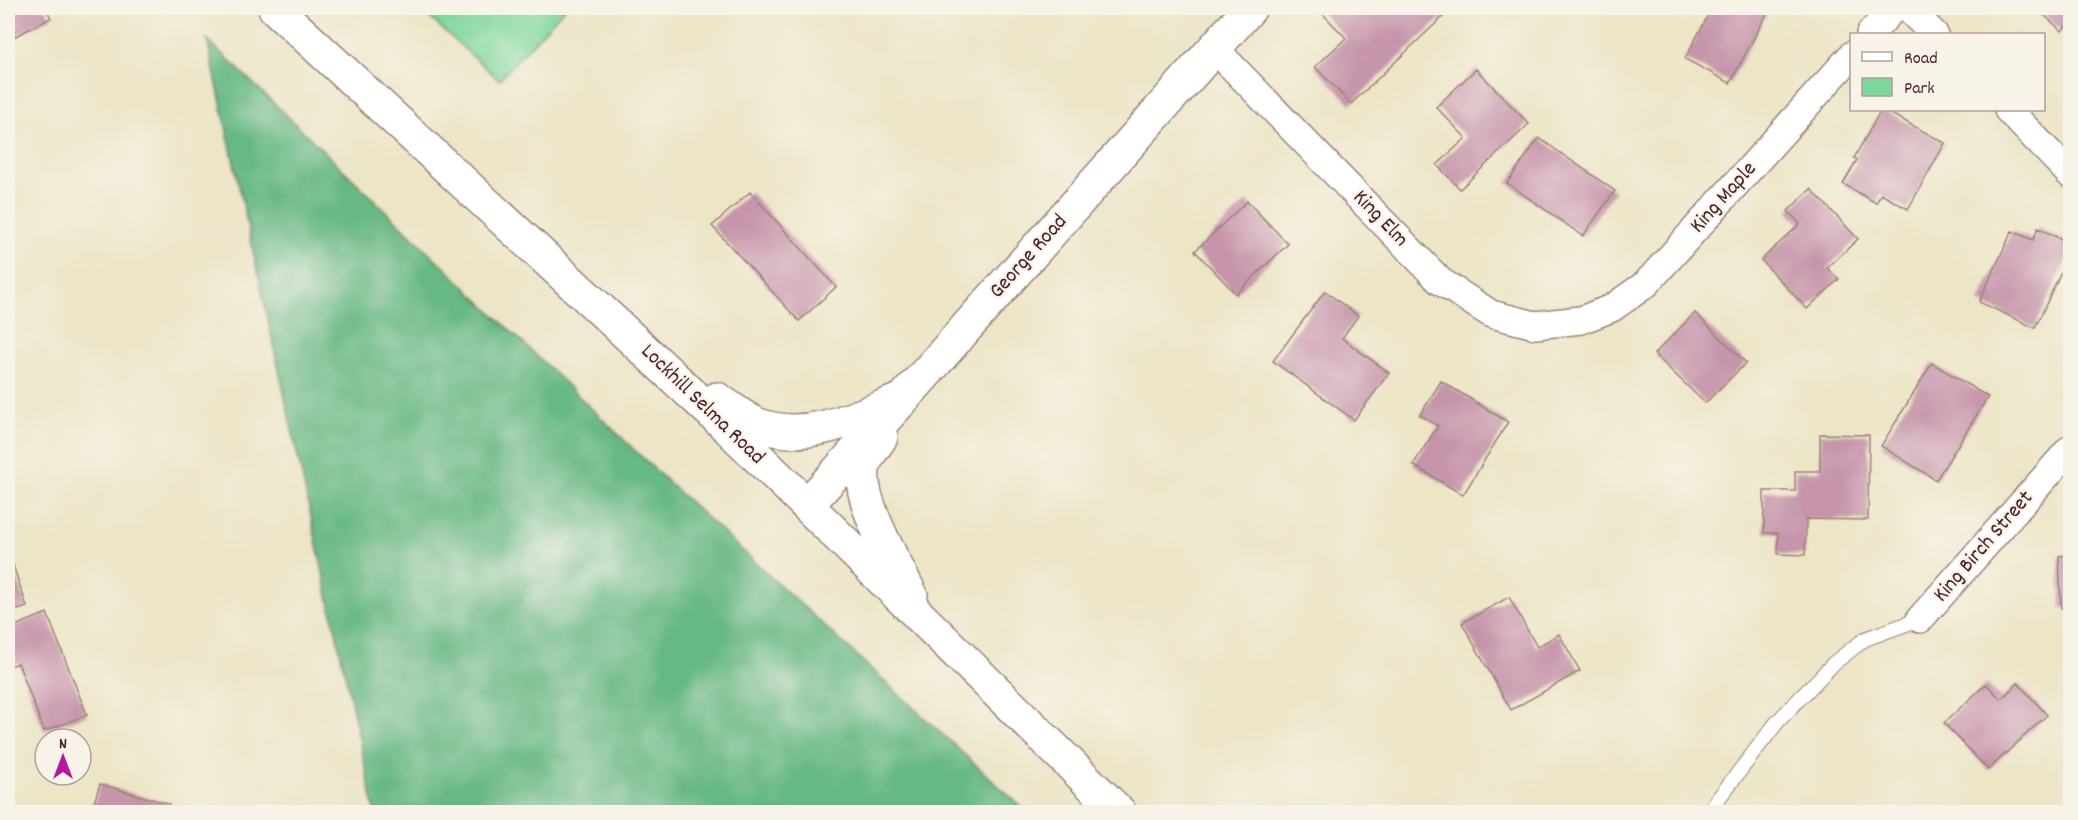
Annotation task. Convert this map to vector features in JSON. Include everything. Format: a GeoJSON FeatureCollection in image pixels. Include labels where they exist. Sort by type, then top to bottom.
{"type":"FeatureCollection","features":[{"type":"Feature","properties":{"kind":"main road","name":"Lockhill Selma Road"},"geometry":{"type":"LineString","coordinates":[[275,8],[659,363],[807,505],[1119,813]]}},
{"type":"Feature","properties":{"kind":"main road","name":"George Road"},"geometry":{"type":"LineString","coordinates":[[807,505],[1251,8]]}},
{"type":"Feature","properties":{"kind":"main road"},"geometry":{"type":"LineString","coordinates":[[659,363],[759,425],[784,431],[806,431],[834,426],[903,399]]}},
{"type":"Feature","properties":{"kind":"main road"},"geometry":{"type":"LineString","coordinates":[[903,399],[864,464],[862,479],[872,516],[922,618]]}},
{"type":"Feature","properties":{"kind":"street"},"geometry":{"type":"LineString","coordinates":[[1871,33],[1894,8]]}},
{"type":"Feature","properties":{"kind":"street"},"geometry":{"type":"LineString","coordinates":[[1907,8],[1933,33]]}},
{"type":"Feature","properties":{"kind":"street","name":"King Elm"},"geometry":{"type":"LineString","coordinates":[[1214,48],[1440,281],[1491,315],[1535,325],[1581,320]]}},
{"type":"Feature","properties":{"kind":"street","name":"King Maple"},"geometry":{"type":"LineString","coordinates":[[1581,320],[1612,308],[1635,294],[1646,284],[1850,56]]}},
{"type":"Feature","properties":{"kind":"street"},"geometry":{"type":"LineString","coordinates":[[2008,111],[2070,174]]}},
{"type":"Feature","properties":{"kind":"street","name":"King Birch Street"},"geometry":{"type":"LineString","coordinates":[[1920,619],[2070,449]]}},
{"type":"Feature","properties":{"kind":"lane"},"geometry":{"type":"LineString","coordinates":[[1708,813],[1778,721],[1834,663],[1865,639],[1920,619]]}},
{"type":"Feature","properties":{"kind":"green space"},"geometry":{"type":"Polygon","coordinates":[[[419,8],[565,8],[499,80],[419,8]]]}},
{"type":"Feature","properties":{"kind":"green space"},"geometry":{"type":"Polygon","coordinates":[[[207,39],[671,485],[1027,812],[375,812],[207,39]]]}},
{"type":"Feature","properties":{"kind":"building"},"geometry":{"type":"Polygon","coordinates":[[[8,8],[46,8],[51,18],[8,40],[8,8]]]}},
{"type":"Feature","properties":{"kind":"building"},"geometry":{"type":"Polygon","coordinates":[[[1452,8],[1351,104],[1315,67],[1346,38],[1318,9],[1452,8]]]}},
{"type":"Feature","properties":{"kind":"building"},"geometry":{"type":"Polygon","coordinates":[[[1712,8],[1770,8],[1730,83],[1685,59],[1712,8]]]}},
{"type":"Feature","properties":{"kind":"building"},"geometry":{"type":"Polygon","coordinates":[[[2036,8],[2070,8],[2070,21],[2062,31],[2036,8]]]}},
{"type":"Feature","properties":{"kind":"building"},"geometry":{"type":"Polygon","coordinates":[[[1476,69],[1529,124],[1460,189],[1437,165],[1466,138],[1436,107],[1476,69]]]}},
{"type":"Feature","properties":{"kind":"building"},"geometry":{"type":"Polygon","coordinates":[[[1880,111],[1886,111],[1945,143],[1908,209],[1881,194],[1876,203],[1843,184],[1857,160],[1854,158],[1880,111]]]}},
{"type":"Feature","properties":{"kind":"building"},"geometry":{"type":"Polygon","coordinates":[[[1539,138],[1615,191],[1583,236],[1507,183],[1539,138]]]}},
{"type":"Feature","properties":{"kind":"building"},"geometry":{"type":"Polygon","coordinates":[[[1811,189],[1858,239],[1827,268],[1839,279],[1807,309],[1761,260],[1800,224],[1788,211],[1811,189]]]}},
{"type":"Feature","properties":{"kind":"building"},"geometry":{"type":"Polygon","coordinates":[[[750,192],[836,287],[799,321],[712,226],[750,192]]]}},
{"type":"Feature","properties":{"kind":"building"},"geometry":{"type":"Polygon","coordinates":[[[1247,201],[1288,244],[1236,294],[1195,251],[1247,201]]]}},
{"type":"Feature","properties":{"kind":"building"},"geometry":{"type":"Polygon","coordinates":[[[2038,228],[2070,243],[2070,252],[2035,328],[1979,302],[2012,231],[2033,240],[2038,228]]]}},
{"type":"Feature","properties":{"kind":"building"},"geometry":{"type":"Polygon","coordinates":[[[1325,291],[1358,316],[1342,338],[1389,373],[1354,420],[1273,361],[1325,291]]]}},
{"type":"Feature","properties":{"kind":"building"},"geometry":{"type":"Polygon","coordinates":[[[1695,313],[1746,363],[1705,403],[1654,354],[1695,313]]]}},
{"type":"Feature","properties":{"kind":"building"},"geometry":{"type":"Polygon","coordinates":[[[1932,363],[1988,397],[1936,480],[1881,446],[1932,363]]]}},
{"type":"Feature","properties":{"kind":"building"},"geometry":{"type":"Polygon","coordinates":[[[1441,381],[1508,422],[1463,495],[1413,465],[1438,426],[1420,415],[1441,381]]]}},
{"type":"Feature","properties":{"kind":"building"},"geometry":{"type":"Polygon","coordinates":[[[1820,434],[1869,435],[1868,520],[1806,519],[1805,555],[1778,554],[1778,533],[1764,533],[1764,491],[1795,491],[1795,471],[1820,471],[1820,434]]]}},
{"type":"Feature","properties":{"kind":"building"},"geometry":{"type":"Polygon","coordinates":[[[8,550],[27,607],[8,613],[8,550]]]}},
{"type":"Feature","properties":{"kind":"building"},"geometry":{"type":"Polygon","coordinates":[[[2070,555],[2070,607],[2061,608],[2059,556],[2070,555]]]}},
{"type":"Feature","properties":{"kind":"building"},"geometry":{"type":"Polygon","coordinates":[[[1509,597],[1537,647],[1559,634],[1580,671],[1511,710],[1462,623],[1509,597]]]}},
{"type":"Feature","properties":{"kind":"building"},"geometry":{"type":"Polygon","coordinates":[[[47,613],[87,715],[55,727],[42,727],[18,663],[8,667],[8,629],[47,613]]]}},
{"type":"Feature","properties":{"kind":"building"},"geometry":{"type":"Polygon","coordinates":[[[2018,683],[2047,715],[1988,770],[1944,723],[1986,684],[2001,699],[2018,683]]]}},
{"type":"Feature","properties":{"kind":"building"},"geometry":{"type":"Polygon","coordinates":[[[100,784],[169,804],[166,812],[91,812],[100,784]]]}}]}
